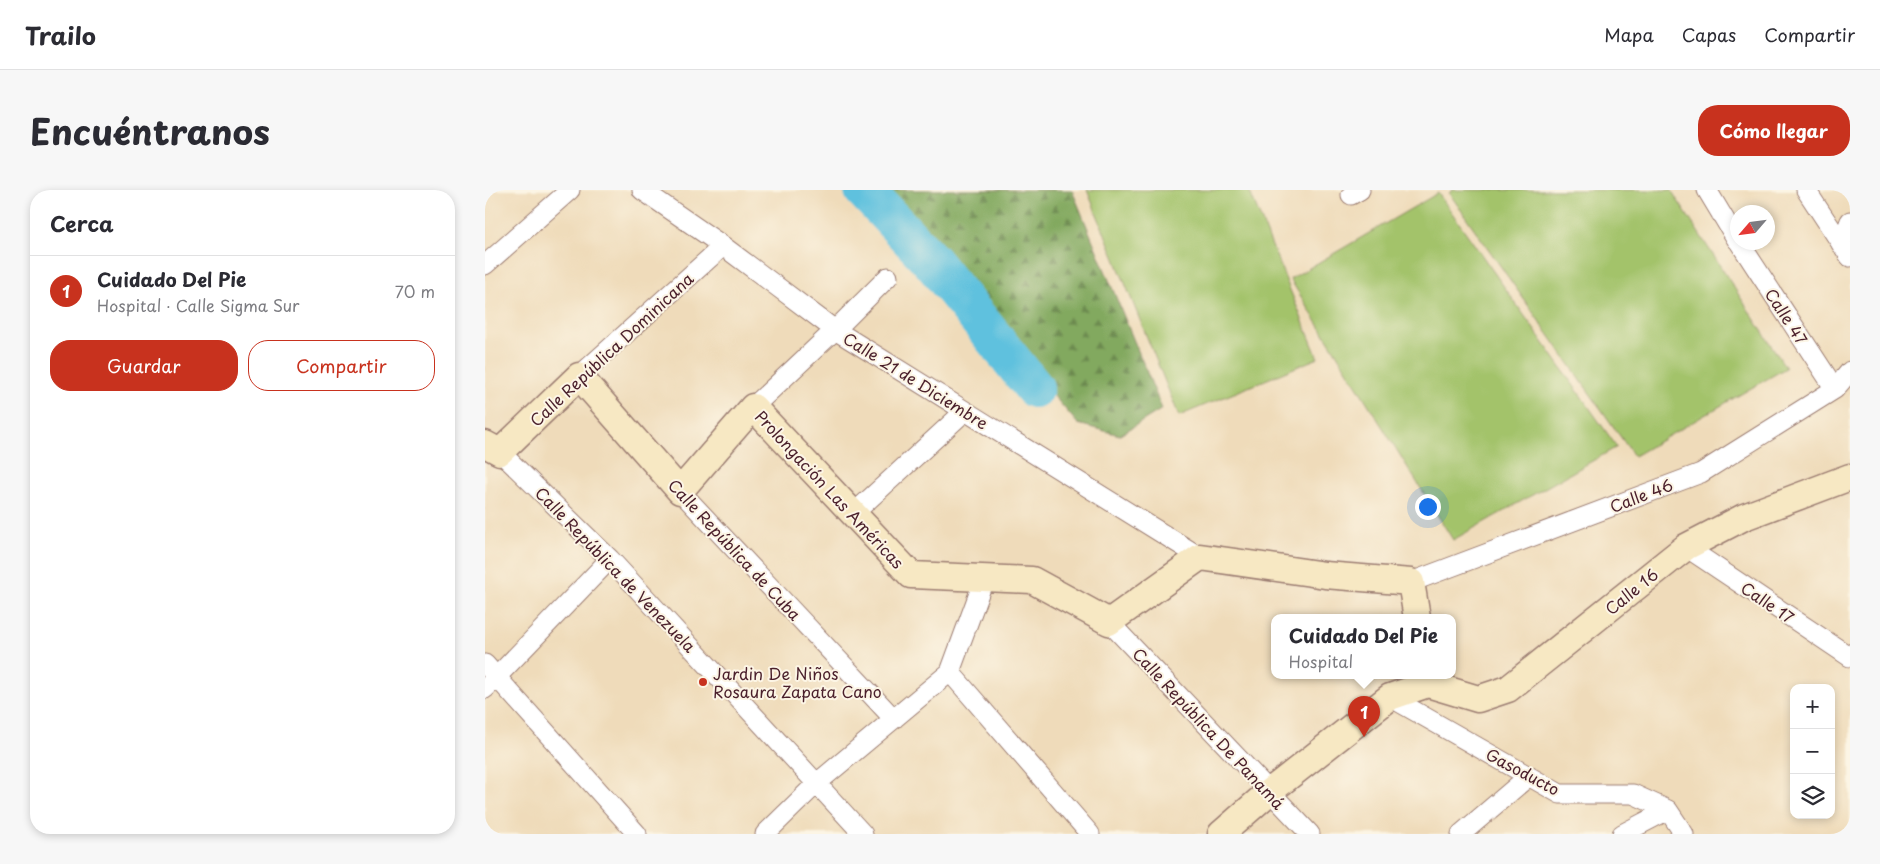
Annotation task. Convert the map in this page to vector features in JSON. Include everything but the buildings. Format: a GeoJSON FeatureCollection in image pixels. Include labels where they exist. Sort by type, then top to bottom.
{"type":"FeatureCollection","features":[{"type":"Feature","properties":{"kind":"main road","name":"Calle República Dominicana"},"geometry":{"type":"LineString","coordinates":[[493,448],[579,376]]}},
{"type":"Feature","properties":{"kind":"main road","name":"Calle República de Cuba"},"geometry":{"type":"LineString","coordinates":[[579,376],[680,491]]}},
{"type":"Feature","properties":{"kind":"main road"},"geometry":{"type":"LineString","coordinates":[[680,491],[753,407]]}},
{"type":"Feature","properties":{"kind":"main road","name":"Prolongación Las Américas"},"geometry":{"type":"LineString","coordinates":[[753,407],[911,575],[1033,580],[1109,622]]}},
{"type":"Feature","properties":{"kind":"main road","name":"Calle 16"},"geometry":{"type":"LineString","coordinates":[[1427,680],[1478,699],[1508,689],[1686,547],[1744,517],[1847,481]]}},
{"type":"Feature","properties":{"kind":"main road"},"geometry":{"type":"LineString","coordinates":[[1109,622],[1200,557],[1325,575],[1411,582],[1416,614]]}},
{"type":"Feature","properties":{"kind":"main road"},"geometry":{"type":"LineString","coordinates":[[1221,834],[1269,792],[1390,697],[1427,680]]}},
{"type":"Feature","properties":{"kind":"street"},"geometry":{"type":"LineString","coordinates":[[485,265],[570,190]]}},
{"type":"Feature","properties":{"kind":"street","name":"Calle 21 de Diciembre"},"geometry":{"type":"LineString","coordinates":[[642,190],[723,246],[835,330],[1200,557]]}},
{"type":"Feature","properties":{"kind":"street","name":"Calle 47"},"geometry":{"type":"LineString","coordinates":[[1707,190],[1730,228]]}},
{"type":"Feature","properties":{"kind":"street"},"geometry":{"type":"LineString","coordinates":[[1806,190],[1846,250]]}},
{"type":"Feature","properties":{"kind":"street"},"geometry":{"type":"LineString","coordinates":[[1846,250],[1850,221]]}},
{"type":"Feature","properties":{"kind":"street","name":"Calle República Dominicana"},"geometry":{"type":"LineString","coordinates":[[579,376],[723,246]]}},
{"type":"Feature","properties":{"kind":"street","name":"Calle 47"},"geometry":{"type":"LineString","coordinates":[[1744,250],[1835,389]]}},
{"type":"Feature","properties":{"kind":"street"},"geometry":{"type":"LineString","coordinates":[[753,407],[888,277]]}},
{"type":"Feature","properties":{"kind":"street","name":"Calle 46"},"geometry":{"type":"LineString","coordinates":[[1411,582],[1701,473],[1835,389],[1850,371]]}},
{"type":"Feature","properties":{"kind":"street"},"geometry":{"type":"LineString","coordinates":[[853,514],[965,410]]}},
{"type":"Feature","properties":{"kind":"street","name":"Calle República de Venezuela"},"geometry":{"type":"LineString","coordinates":[[493,448],[610,559],[863,834]]}},
{"type":"Feature","properties":{"kind":"street","name":"Calle República de Cuba"},"geometry":{"type":"LineString","coordinates":[[680,491],[894,719]]}},
{"type":"Feature","properties":{"kind":"street","name":"Calle 17"},"geometry":{"type":"LineString","coordinates":[[1686,547],[1850,657]]}},
{"type":"Feature","properties":{"kind":"street"},"geometry":{"type":"LineString","coordinates":[[610,559],[489,677],[637,834]]}},
{"type":"Feature","properties":{"kind":"street"},"geometry":{"type":"LineString","coordinates":[[765,834],[817,783],[950,672],[985,577]]}},
{"type":"Feature","properties":{"kind":"street","name":"Calle República De Panamá"},"geometry":{"type":"LineString","coordinates":[[1109,622],[1310,834]]}},
{"type":"Feature","properties":{"kind":"street"},"geometry":{"type":"LineString","coordinates":[[950,672],[1090,834]]}},
{"type":"Feature","properties":{"kind":"street","name":"Gasoducto"},"geometry":{"type":"LineString","coordinates":[[1390,697],[1561,794],[1633,794],[1668,810]]}},
{"type":"Feature","properties":{"kind":"street"},"geometry":{"type":"LineString","coordinates":[[1461,834],[1529,776]]}},
{"type":"Feature","properties":{"kind":"street"},"geometry":{"type":"LineString","coordinates":[[1622,834],[1668,810],[1684,834]]}},
{"type":"Feature","properties":{"kind":"green space"},"geometry":{"type":"Polygon","coordinates":[[[886,190],[1072,190],[1162,409],[1120,435],[1078,424],[1022,359],[932,240],[886,190]]]}},
{"type":"Feature","properties":{"kind":"green space"},"geometry":{"type":"Polygon","coordinates":[[[1087,190],[1249,190],[1318,358],[1179,416],[1087,190]]]}},
{"type":"Feature","properties":{"kind":"green space"},"geometry":{"type":"Polygon","coordinates":[[[1453,190],[1671,190],[1786,368],[1634,456],[1449,193],[1453,190]]]}},
{"type":"Feature","properties":{"kind":"green space"},"geometry":{"type":"Polygon","coordinates":[[[1438,193],[1617,447],[1453,540],[1290,279],[1438,193]]]}},
{"type":"Feature","properties":{"kind":"waterway"},"geometry":{"type":"LineString","coordinates":[[864,190],[933,263],[1034,388]]}},
{"type":"Feature","properties":{"kind":"place","name":"Jardin De Niños Rosaura Zapata Cano"},"geometry":{"type":"Point","coordinates":[703,682]}},
{"type":"Feature","properties":{"kind":"place","name":"Cuidado Del Pie"},"geometry":{"type":"Point","coordinates":[1364,737]}}]}
